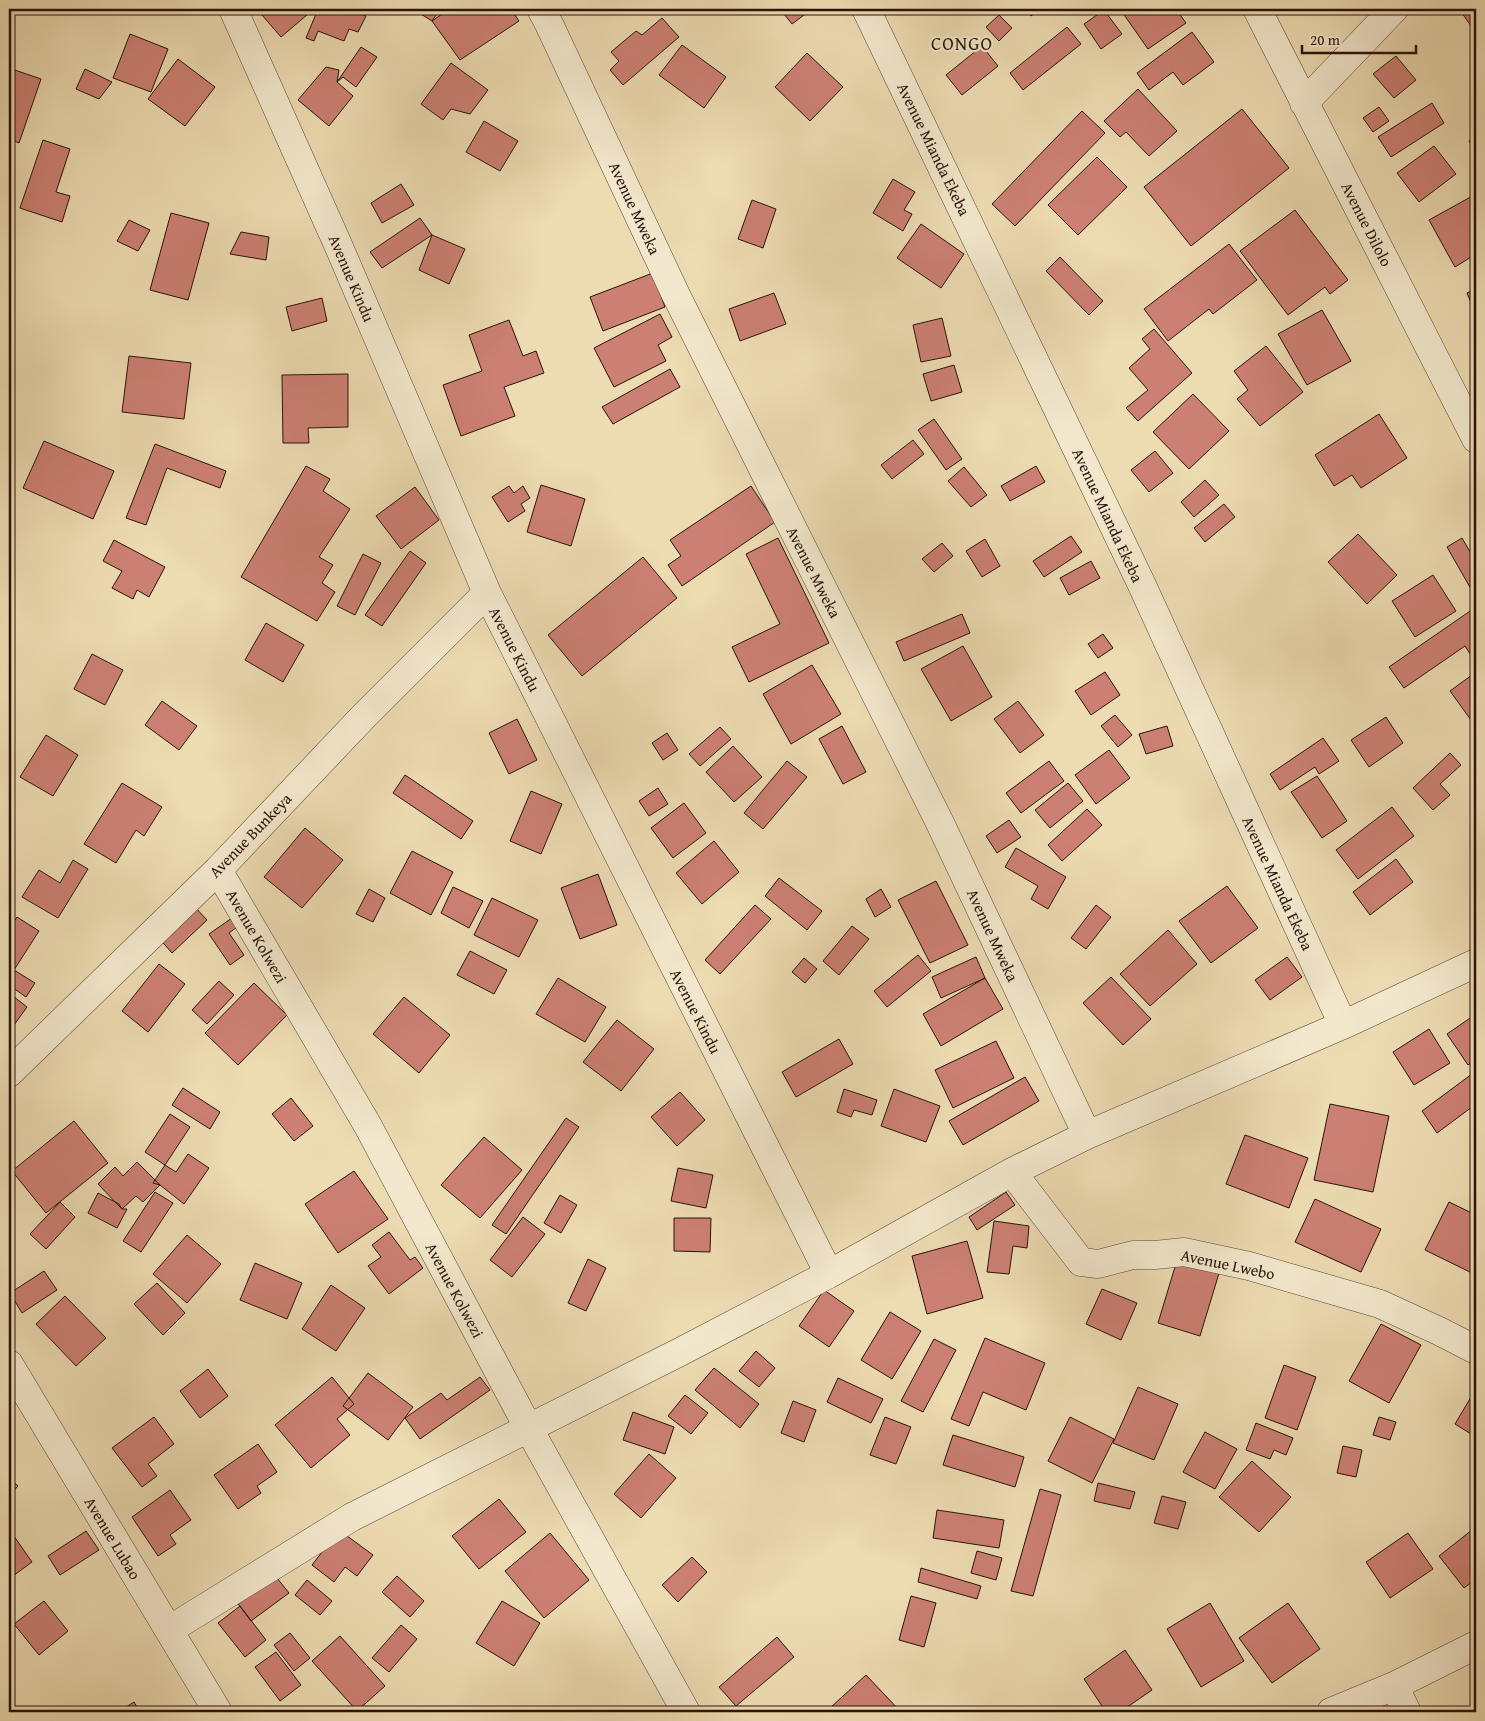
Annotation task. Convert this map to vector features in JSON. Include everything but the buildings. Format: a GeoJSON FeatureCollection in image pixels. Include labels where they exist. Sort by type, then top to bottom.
{"type":"FeatureCollection","features":[{"type":"Feature","properties":{"kind":"street","name":"Avenue Kindu"},"geometry":{"type":"LineString","coordinates":[[233,9],[339,247],[487,593],[830,1274]]}},
{"type":"Feature","properties":{"kind":"street","name":"Avenue Mweka"},"geometry":{"type":"LineString","coordinates":[[541,9],[676,295],[940,823],[1087,1135]]}},
{"type":"Feature","properties":{"kind":"street","name":"Avenue Mianda Ekeba"},"geometry":{"type":"LineString","coordinates":[[866,9],[1141,583],[1343,1024]]}},
{"type":"Feature","properties":{"kind":"street","name":"Avenue Dilolo"},"geometry":{"type":"LineString","coordinates":[[1257,9],[1476,439]]}},
{"type":"Feature","properties":{"kind":"street"},"geometry":{"type":"LineString","coordinates":[[1304,103],[1394,9]]}},
{"type":"Feature","properties":{"kind":"street","name":"Avenue Bunkeya"},"geometry":{"type":"LineString","coordinates":[[9,1073],[218,870],[363,717],[487,593]]}},
{"type":"Feature","properties":{"kind":"street","name":"Avenue Kolwezi"},"geometry":{"type":"LineString","coordinates":[[218,870],[368,1126],[529,1430],[686,1712]]}},
{"type":"Feature","properties":{"kind":"street"},"geometry":{"type":"LineString","coordinates":[[169,1630],[352,1517],[468,1458],[529,1430],[830,1274],[1012,1172],[1087,1135],[1343,1024],[1476,963]]}},
{"type":"Feature","properties":{"kind":"street","name":"Avenue Lwebo"},"geometry":{"type":"LineString","coordinates":[[1012,1172],[1081,1262],[1098,1264],[1133,1255],[1184,1252],[1249,1266],[1380,1304],[1476,1350]]}},
{"type":"Feature","properties":{"kind":"street","name":"Avenue Lubao"},"geometry":{"type":"LineString","coordinates":[[9,1364],[218,1712]]}},
{"type":"Feature","properties":{"kind":"street"},"geometry":{"type":"LineString","coordinates":[[1331,1712],[1394,1686],[1476,1645]]}},
{"type":"Feature","properties":{"kind":"street"},"geometry":{"type":"LineString","coordinates":[[1394,1686],[1407,1712]]}},
{"type":"Feature","properties":{"kind":"district","name":"CONGO"},"geometry":{"type":"Point","coordinates":[962,43]}}]}
